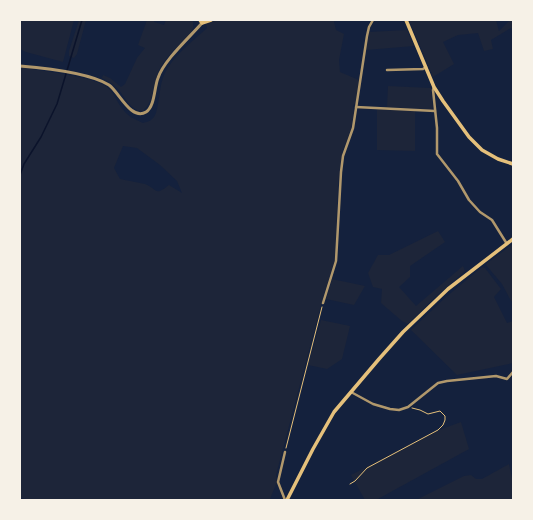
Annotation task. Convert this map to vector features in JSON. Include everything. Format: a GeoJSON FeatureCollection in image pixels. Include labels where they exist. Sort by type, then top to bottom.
{"type":"FeatureCollection","features":[{"type":"Feature","properties":{"kind":"main road"},"geometry":{"type":"LineString","coordinates":[[201,22],[211,20]]}},
{"type":"Feature","properties":{"kind":"main road"},"geometry":{"type":"LineString","coordinates":[[406,20],[434,87],[454,117],[475,144],[482,150],[498,159],[513,164]]}},
{"type":"Feature","properties":{"kind":"main road"},"geometry":{"type":"LineString","coordinates":[[286,500],[334,412],[403,332],[448,289],[513,239]]}},
{"type":"Feature","properties":{"kind":"street"},"geometry":{"type":"LineString","coordinates":[[323,303],[336,261],[343,156],[353,128],[367,36],[369,27],[374,20]]}},
{"type":"Feature","properties":{"kind":"street"},"geometry":{"type":"LineString","coordinates":[[20,66],[90,77],[104,82],[113,88],[134,112],[140,114],[146,112],[151,106],[158,77],[164,66],[201,22]]}},
{"type":"Feature","properties":{"kind":"street"},"geometry":{"type":"LineString","coordinates":[[387,70],[423,69],[426,67]]}},
{"type":"Feature","properties":{"kind":"street"},"geometry":{"type":"LineString","coordinates":[[434,87],[432,90],[437,128],[437,154],[458,181],[469,200],[480,212],[492,220],[507,244]]}},
{"type":"Feature","properties":{"kind":"street"},"geometry":{"type":"LineString","coordinates":[[356,106],[435,111]]}},
{"type":"Feature","properties":{"kind":"street"},"geometry":{"type":"LineString","coordinates":[[351,392],[373,404],[399,410],[408,407],[438,384],[447,381],[489,376],[507,378],[513,372]]}},
{"type":"Feature","properties":{"kind":"street"},"geometry":{"type":"LineString","coordinates":[[285,452],[278,482],[286,500]]}},
{"type":"Feature","properties":{"kind":"path"},"geometry":{"type":"LineString","coordinates":[[285,452],[323,303]]}},
{"type":"Feature","properties":{"kind":"path"},"geometry":{"type":"LineString","coordinates":[[350,484],[368,468],[438,430],[445,420],[445,416],[440,411],[428,414],[408,407]]}},
{"type":"Feature","properties":{"kind":"shaded area"},"geometry":{"type":"Polygon","coordinates":[[[20,20],[74,20],[63,62],[20,49],[20,20]]]}},
{"type":"Feature","properties":{"kind":"shaded area"},"geometry":{"type":"Polygon","coordinates":[[[79,20],[86,20],[77,54],[74,58],[69,56],[69,51],[79,20]]]}},
{"type":"Feature","properties":{"kind":"shaded area"},"geometry":{"type":"Polygon","coordinates":[[[147,20],[154,20],[154,22],[164,25],[166,20],[193,20],[193,28],[191,33],[163,63],[158,73],[150,102],[143,111],[135,109],[116,87],[102,78],[103,75],[110,78],[121,87],[125,84],[137,58],[145,48],[138,45],[147,20]]]}},
{"type":"Feature","properties":{"kind":"shaded area"},"geometry":{"type":"Polygon","coordinates":[[[205,20],[335,20],[336,30],[344,34],[339,60],[340,72],[359,80],[356,102],[353,106],[354,113],[351,130],[343,150],[341,161],[338,186],[335,260],[323,298],[276,475],[277,482],[270,499],[271,500],[32,500],[20,498],[20,67],[66,74],[100,83],[109,89],[128,115],[143,123],[152,119],[156,114],[162,82],[166,71],[176,57],[207,28],[205,20]],[[123,146],[114,168],[120,179],[145,184],[156,191],[161,191],[169,185],[182,193],[177,181],[160,165],[137,148],[123,146]]]}},
{"type":"Feature","properties":{"kind":"shaded area"},"geometry":{"type":"Polygon","coordinates":[[[409,20],[496,20],[499,31],[510,20],[513,20],[513,30],[511,28],[491,40],[493,49],[484,51],[478,33],[458,35],[443,42],[454,64],[433,77],[409,20]]]}},
{"type":"Feature","properties":{"kind":"shaded area"},"geometry":{"type":"Polygon","coordinates":[[[407,30],[414,46],[366,50],[369,32],[407,30]]]}},
{"type":"Feature","properties":{"kind":"shaded area"},"geometry":{"type":"Polygon","coordinates":[[[388,86],[431,88],[433,108],[431,110],[387,107],[388,86]]]}},
{"type":"Feature","properties":{"kind":"shaded area"},"geometry":{"type":"Polygon","coordinates":[[[377,109],[415,111],[415,151],[377,150],[377,109]]]}},
{"type":"Feature","properties":{"kind":"shaded area"},"geometry":{"type":"Polygon","coordinates":[[[438,231],[445,242],[410,266],[410,277],[399,287],[416,306],[463,266],[465,271],[408,324],[402,321],[381,303],[382,289],[373,287],[368,273],[378,255],[389,255],[438,231]]]}},
{"type":"Feature","properties":{"kind":"shaded area"},"geometry":{"type":"Polygon","coordinates":[[[513,244],[513,300],[511,301],[502,284],[486,265],[513,244]]]}},
{"type":"Feature","properties":{"kind":"shaded area"},"geometry":{"type":"Polygon","coordinates":[[[482,267],[485,268],[501,289],[494,297],[507,323],[513,321],[513,363],[457,375],[411,330],[446,297],[482,267]]]}},
{"type":"Feature","properties":{"kind":"shaded area"},"geometry":{"type":"Polygon","coordinates":[[[332,279],[365,286],[354,305],[326,299],[332,279]]]}},
{"type":"Feature","properties":{"kind":"shaded area"},"geometry":{"type":"Polygon","coordinates":[[[321,320],[350,326],[342,359],[327,369],[308,365],[321,320]]]}},
{"type":"Feature","properties":{"kind":"shaded area"},"geometry":{"type":"Polygon","coordinates":[[[461,422],[469,449],[376,500],[365,500],[351,475],[436,431],[461,422]]]}},
{"type":"Feature","properties":{"kind":"shaded area"},"geometry":{"type":"Polygon","coordinates":[[[509,464],[513,483],[513,500],[416,500],[464,476],[471,475],[476,479],[482,479],[509,464]]]}},
{"type":"Feature","properties":{"kind":"waterway"},"geometry":{"type":"LineString","coordinates":[[20,175],[24,164],[41,137],[57,104],[82,20]]}}]}
